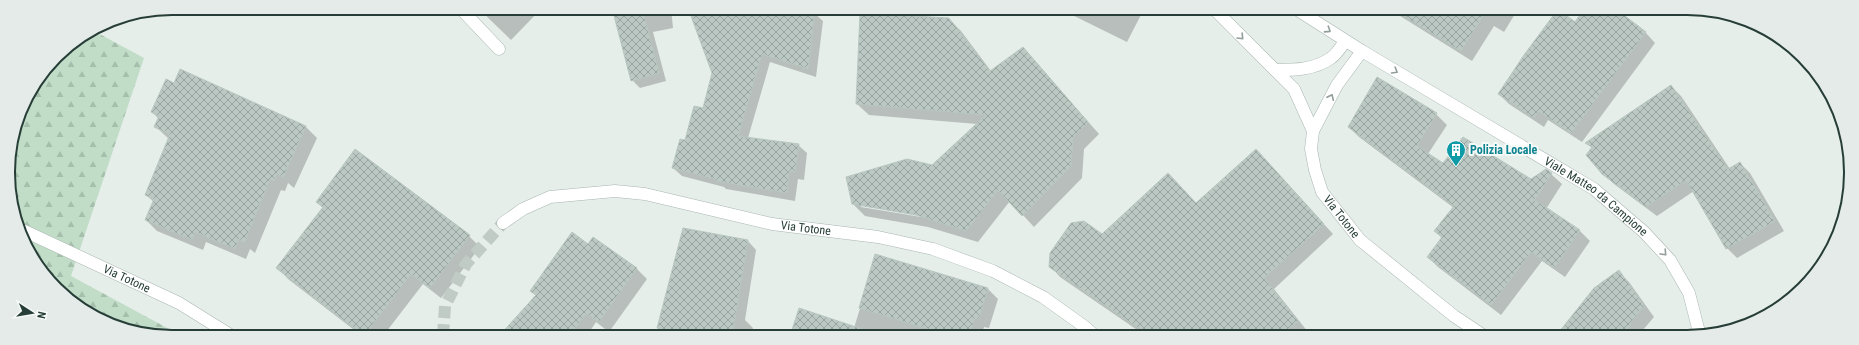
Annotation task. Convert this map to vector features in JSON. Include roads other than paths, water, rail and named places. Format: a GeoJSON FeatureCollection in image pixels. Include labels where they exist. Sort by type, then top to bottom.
{"type":"FeatureCollection","features":[{"type":"Feature","properties":{"kind":"street"},"geometry":{"type":"LineString","coordinates":[[467,15],[499,49]]}},
{"type":"Feature","properties":{"kind":"street"},"geometry":{"type":"LineString","coordinates":[[1220,15],[1294,89],[1313,131]]}},
{"type":"Feature","properties":{"kind":"street","name":"Viale Matteo da Campione"},"geometry":{"type":"LineString","coordinates":[[1305,15],[1362,51],[1594,189],[1644,232],[1670,260],[1689,293],[1698,330]]}},
{"type":"Feature","properties":{"kind":"street"},"geometry":{"type":"LineString","coordinates":[[1275,70],[1297,70],[1316,66],[1332,58],[1346,41]]}},
{"type":"Feature","properties":{"kind":"street","name":"Via Totone"},"geometry":{"type":"LineString","coordinates":[[1362,51],[1337,85],[1313,131],[1312,149],[1315,170],[1322,192],[1360,240],[1454,316],[1475,330]]}},
{"type":"Feature","properties":{"kind":"street","name":"Via Totone"},"geometry":{"type":"LineString","coordinates":[[503,223],[524,209],[550,197],[615,191],[645,194],[772,224],[878,237],[933,249],[992,271],[1043,297],[1088,330]]}},
{"type":"Feature","properties":{"kind":"street","name":"Via Totone"},"geometry":{"type":"LineString","coordinates":[[27,232],[179,303],[222,330]]}},
{"type":"Feature","properties":{"kind":"tunnel"},"geometry":{"type":"LineString","coordinates":[[443,330],[445,306],[466,264],[503,223]]}},
{"type":"Feature","properties":{"kind":"place","name":"Polizia Locale"},"geometry":{"type":"Point","coordinates":[1456,167]}}]}
